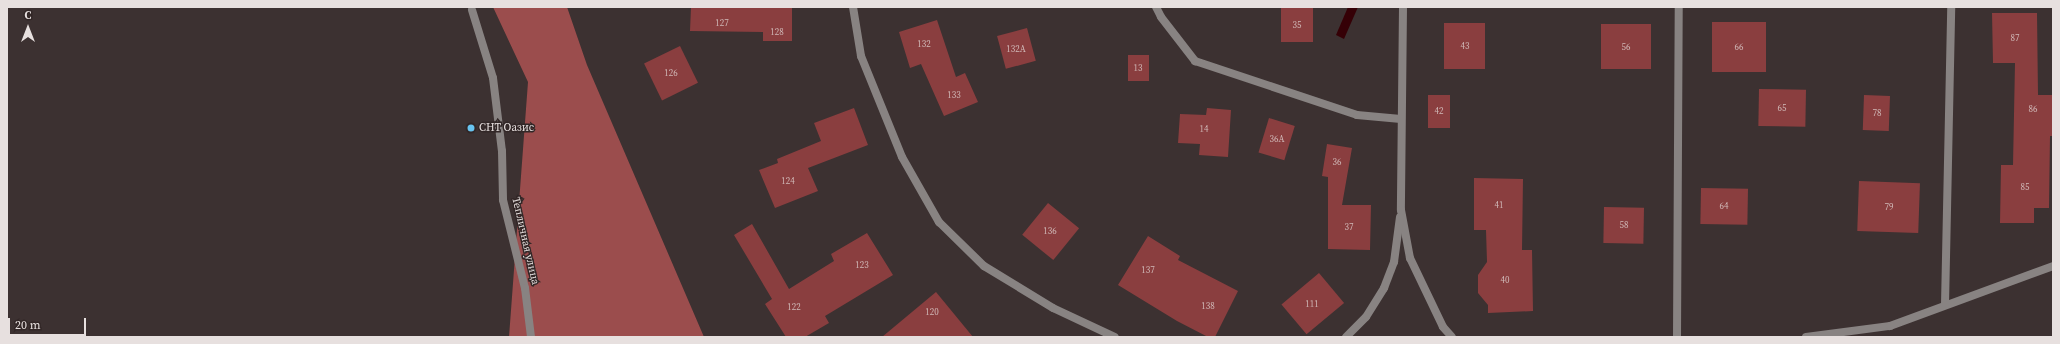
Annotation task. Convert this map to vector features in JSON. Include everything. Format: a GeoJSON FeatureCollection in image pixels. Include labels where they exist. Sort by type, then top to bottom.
{"type":"FeatureCollection","features":[{"type":"Feature","properties":{"kind":"street"},"geometry":{"type":"LineString","coordinates":[[853,7],[861,56],[902,157],[939,222],[984,266],[1053,308],[1115,337]]}},
{"type":"Feature","properties":{"kind":"street"},"geometry":{"type":"LineString","coordinates":[[1156,7],[1161,17],[1195,61],[1357,115],[1400,119]]}},
{"type":"Feature","properties":{"kind":"street"},"geometry":{"type":"LineString","coordinates":[[1403,7],[1400,119],[1402,210],[1410,258],[1443,327],[1452,337]]}},
{"type":"Feature","properties":{"kind":"street"},"geometry":{"type":"LineString","coordinates":[[1677,337],[1679,7]]}},
{"type":"Feature","properties":{"kind":"street"},"geometry":{"type":"LineString","coordinates":[[1945,305],[1951,7]]}},
{"type":"Feature","properties":{"kind":"street","name":"Тепличная улица"},"geometry":{"type":"LineString","coordinates":[[473,8],[493,78],[502,151],[503,200],[525,288],[532,337]]}},
{"type":"Feature","properties":{"kind":"street"},"geometry":{"type":"LineString","coordinates":[[1346,337],[1366,317],[1384,288],[1394,262],[1402,210]]}},
{"type":"Feature","properties":{"kind":"street"},"geometry":{"type":"LineString","coordinates":[[1806,337],[1890,326],[2053,266]]}},
{"type":"Feature","properties":{"kind":"shaded area"},"geometry":{"type":"Polygon","coordinates":[[[493,7],[567,7],[587,65],[704,337],[509,337],[528,82],[493,7]]]}},
{"type":"Feature","properties":{"kind":"shaded area"},"geometry":{"type":"Polygon","coordinates":[[[1348,7],[1358,7],[1344,39],[1336,35],[1348,7]]]}},
{"type":"Feature","properties":{"kind":"building"},"geometry":{"type":"Polygon","coordinates":[[[691,7],[792,7],[792,41],[763,41],[763,32],[690,31],[691,7]]]}},
{"type":"Feature","properties":{"kind":"building"},"geometry":{"type":"Polygon","coordinates":[[[1281,7],[1313,7],[1313,42],[1281,42],[1281,7]]]}},
{"type":"Feature","properties":{"kind":"building"},"geometry":{"type":"Polygon","coordinates":[[[1992,13],[2037,13],[2038,95],[2053,95],[2053,136],[2050,136],[2049,208],[2034,208],[2034,223],[2000,223],[2001,165],[2013,165],[2015,63],[1993,63],[1992,13]]]}},
{"type":"Feature","properties":{"kind":"building"},"geometry":{"type":"Polygon","coordinates":[[[937,20],[956,77],[965,73],[978,102],[944,116],[921,64],[910,68],[899,32],[937,20]]]}},
{"type":"Feature","properties":{"kind":"building"},"geometry":{"type":"Polygon","coordinates":[[[1712,22],[1766,22],[1766,72],[1712,72],[1712,22]]]}},
{"type":"Feature","properties":{"kind":"building"},"geometry":{"type":"Polygon","coordinates":[[[1444,23],[1485,23],[1485,69],[1444,69],[1444,23]]]}},
{"type":"Feature","properties":{"kind":"building"},"geometry":{"type":"Polygon","coordinates":[[[1601,24],[1651,24],[1651,69],[1601,69],[1601,24]]]}},
{"type":"Feature","properties":{"kind":"building"},"geometry":{"type":"Polygon","coordinates":[[[1027,28],[1036,61],[1006,69],[997,36],[1027,28]]]}},
{"type":"Feature","properties":{"kind":"building"},"geometry":{"type":"Polygon","coordinates":[[[680,46],[698,83],[662,100],[644,64],[680,46]]]}},
{"type":"Feature","properties":{"kind":"building"},"geometry":{"type":"Polygon","coordinates":[[[1128,55],[1149,55],[1149,81],[1128,81],[1128,55]]]}},
{"type":"Feature","properties":{"kind":"building"},"geometry":{"type":"Polygon","coordinates":[[[1759,89],[1806,90],[1805,127],[1758,126],[1759,89]]]}},
{"type":"Feature","properties":{"kind":"building"},"geometry":{"type":"Polygon","coordinates":[[[1428,95],[1450,95],[1450,128],[1428,128],[1428,95]]]}},
{"type":"Feature","properties":{"kind":"building"},"geometry":{"type":"Polygon","coordinates":[[[1864,95],[1890,96],[1889,131],[1863,130],[1864,95]]]}},
{"type":"Feature","properties":{"kind":"building"},"geometry":{"type":"Polygon","coordinates":[[[854,108],[868,145],[808,168],[818,191],[775,208],[759,170],[778,163],[777,159],[821,141],[814,123],[854,108]]]}},
{"type":"Feature","properties":{"kind":"building"},"geometry":{"type":"Polygon","coordinates":[[[1207,108],[1231,110],[1228,157],[1199,155],[1200,144],[1178,143],[1180,114],[1206,115],[1207,108]]]}},
{"type":"Feature","properties":{"kind":"building"},"geometry":{"type":"Polygon","coordinates":[[[1269,118],[1295,126],[1284,160],[1258,152],[1269,118]]]}},
{"type":"Feature","properties":{"kind":"building"},"geometry":{"type":"Polygon","coordinates":[[[1327,144],[1352,148],[1342,205],[1371,205],[1370,250],[1328,249],[1328,177],[1322,176],[1327,144]]]}},
{"type":"Feature","properties":{"kind":"building"},"geometry":{"type":"Polygon","coordinates":[[[1474,178],[1523,179],[1522,250],[1532,250],[1533,311],[1488,313],[1488,305],[1478,293],[1478,275],[1487,262],[1486,230],[1474,230],[1474,178]]]}},
{"type":"Feature","properties":{"kind":"building"},"geometry":{"type":"Polygon","coordinates":[[[1859,181],[1920,183],[1918,233],[1857,231],[1859,181]]]}},
{"type":"Feature","properties":{"kind":"building"},"geometry":{"type":"Polygon","coordinates":[[[1701,188],[1748,189],[1747,225],[1700,224],[1701,188]]]}},
{"type":"Feature","properties":{"kind":"building"},"geometry":{"type":"Polygon","coordinates":[[[1048,203],[1079,228],[1053,260],[1022,235],[1048,203]]]}},
{"type":"Feature","properties":{"kind":"building"},"geometry":{"type":"Polygon","coordinates":[[[1604,207],[1644,208],[1643,244],[1603,243],[1604,207]]]}},
{"type":"Feature","properties":{"kind":"building"},"geometry":{"type":"Polygon","coordinates":[[[752,224],[789,289],[834,261],[831,254],[867,233],[893,275],[825,316],[829,323],[805,337],[786,337],[765,304],[772,299],[734,235],[752,224]]]}},
{"type":"Feature","properties":{"kind":"building"},"geometry":{"type":"Polygon","coordinates":[[[1148,236],[1180,256],[1178,260],[1238,291],[1215,337],[1208,337],[1177,321],[1118,285],[1148,236]]]}},
{"type":"Feature","properties":{"kind":"building"},"geometry":{"type":"Polygon","coordinates":[[[1319,273],[1344,303],[1307,334],[1281,304],[1319,273]]]}},
{"type":"Feature","properties":{"kind":"building"},"geometry":{"type":"Polygon","coordinates":[[[936,292],[973,337],[882,337],[936,292]]]}},
{"type":"Feature","properties":{"kind":"place","name":"СНТ Оазис"},"geometry":{"type":"Point","coordinates":[471,128]}}]}
